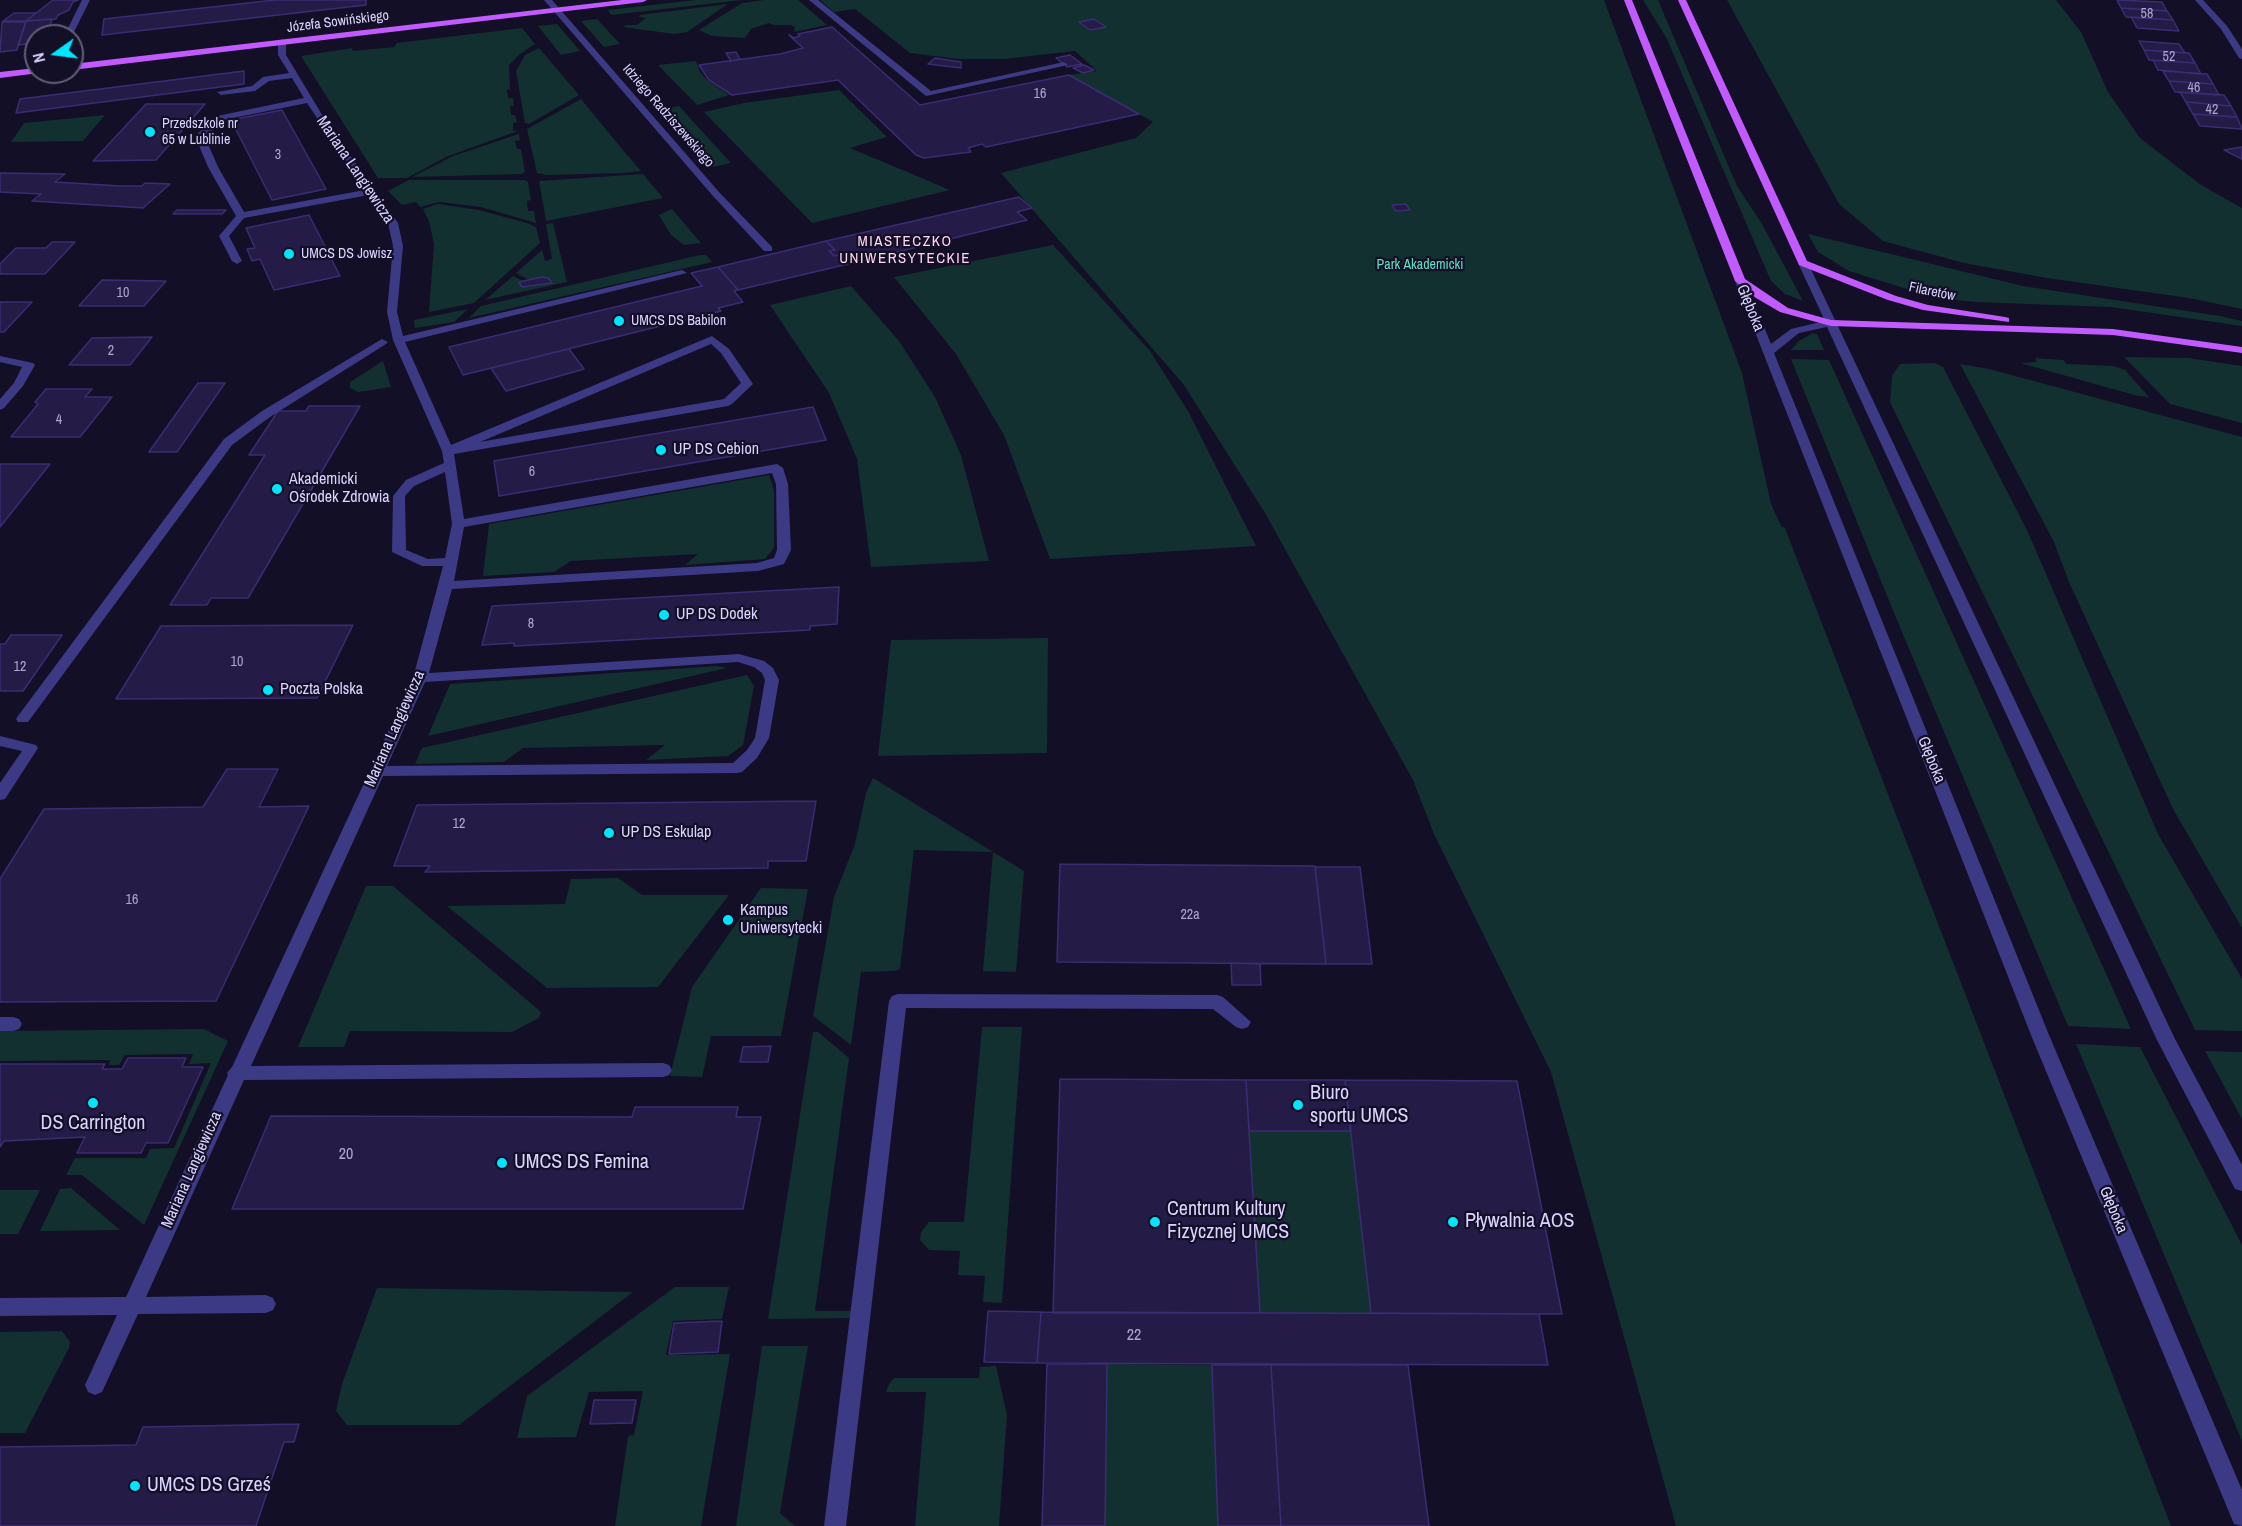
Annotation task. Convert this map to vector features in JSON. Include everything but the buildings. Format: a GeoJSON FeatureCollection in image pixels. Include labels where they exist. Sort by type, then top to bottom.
{"type":"FeatureCollection","features":[{"type":"Feature","properties":{"kind":"main road","name":"Józefa Sowińskiego"},"geometry":{"type":"LineString","coordinates":[[84,66],[643,0]]}},
{"type":"Feature","properties":{"kind":"main road","name":"Głęboka"},"geometry":{"type":"LineString","coordinates":[[1628,0],[1740,281]]}},
{"type":"Feature","properties":{"kind":"main road"},"geometry":{"type":"LineString","coordinates":[[1682,0],[1803,263]]}},
{"type":"Feature","properties":{"kind":"main road"},"geometry":{"type":"LineString","coordinates":[[0,75],[24,72]]}},
{"type":"Feature","properties":{"kind":"main road","name":"Filaretów"},"geometry":{"type":"LineString","coordinates":[[1803,263],[1873,292],[1918,305],[2061,329]]}},
{"type":"Feature","properties":{"kind":"main road","name":"Filaretów"},"geometry":{"type":"LineString","coordinates":[[1740,281],[1784,309],[1831,323],[2061,329],[2146,335],[2242,350]]}},
{"type":"Feature","properties":{"kind":"street"},"geometry":{"type":"LineString","coordinates":[[74,24],[86,0]]}},
{"type":"Feature","properties":{"kind":"street","name":"Idziego Radziszewskiego"},"geometry":{"type":"LineString","coordinates":[[549,0],[716,194],[768,249]]}},
{"type":"Feature","properties":{"kind":"street"},"geometry":{"type":"LineString","coordinates":[[813,0],[929,94],[1064,65]]}},
{"type":"Feature","properties":{"kind":"street"},"geometry":{"type":"LineString","coordinates":[[2199,0],[2228,28],[2242,56]]}},
{"type":"Feature","properties":{"kind":"street","name":"Mariana Langiewicza"},"geometry":{"type":"LineString","coordinates":[[95,1385],[236,1073],[420,678],[446,585],[458,524],[448,451],[399,340],[392,312],[398,246],[393,223],[309,100],[282,55],[282,42]]}},
{"type":"Feature","properties":{"kind":"street"},"geometry":{"type":"LineString","coordinates":[[221,92],[255,88],[266,79],[295,75]]}},
{"type":"Feature","properties":{"kind":"street"},"geometry":{"type":"LineString","coordinates":[[241,216],[213,167],[201,136],[220,118],[309,100]]}},
{"type":"Feature","properties":{"kind":"street"},"geometry":{"type":"LineString","coordinates":[[237,261],[224,236],[241,216],[370,192]]}},
{"type":"Feature","properties":{"kind":"street"},"geometry":{"type":"LineString","coordinates":[[1803,263],[2166,1040],[2242,1183]]}},
{"type":"Feature","properties":{"kind":"street"},"geometry":{"type":"LineString","coordinates":[[399,340],[682,273]]}},
{"type":"Feature","properties":{"kind":"street","name":"Głęboka"},"geometry":{"type":"LineString","coordinates":[[1740,281],[2040,1035],[2242,1516]]}},
{"type":"Feature","properties":{"kind":"street","name":"Filaretów"},"geometry":{"type":"LineString","coordinates":[[1768,351],[1795,331],[1831,323]]}},
{"type":"Feature","properties":{"kind":"street"},"geometry":{"type":"LineString","coordinates":[[712,339],[725,351],[747,384],[728,402],[448,451],[712,339]]}},
{"type":"Feature","properties":{"kind":"street"},"geometry":{"type":"LineString","coordinates":[[23,719],[228,442],[266,414],[382,342]]}},
{"type":"Feature","properties":{"kind":"street"},"geometry":{"type":"LineString","coordinates":[[0,358],[29,365],[19,384],[0,406]]}},
{"type":"Feature","properties":{"kind":"street"},"geometry":{"type":"LineString","coordinates":[[450,465],[410,483],[399,496],[399,552],[427,563],[451,561]]}},
{"type":"Feature","properties":{"kind":"street"},"geometry":{"type":"LineString","coordinates":[[446,585],[758,567],[779,561],[784,550],[782,484],[777,468],[458,524]]}},
{"type":"Feature","properties":{"kind":"street"},"geometry":{"type":"LineString","coordinates":[[378,771],[737,768],[752,754],[762,738],[772,680],[768,671],[759,664],[739,658],[420,678]]}},
{"type":"Feature","properties":{"kind":"street"},"geometry":{"type":"LineString","coordinates":[[0,741],[32,747],[0,795]]}},
{"type":"Feature","properties":{"kind":"street"},"geometry":{"type":"LineString","coordinates":[[835,1526],[898,1001],[1217,1002],[1242,1022]]}},
{"type":"Feature","properties":{"kind":"street"},"geometry":{"type":"LineString","coordinates":[[236,1073],[663,1070]]}},
{"type":"Feature","properties":{"kind":"street"},"geometry":{"type":"LineString","coordinates":[[0,1306],[266,1304]]}},
{"type":"Feature","properties":{"kind":"green space"},"geometry":{"type":"Polygon","coordinates":[[[696,0],[742,0],[611,15],[608,10],[696,0]]]}},
{"type":"Feature","properties":{"kind":"green space"},"geometry":{"type":"Polygon","coordinates":[[[764,0],[798,0],[827,25],[794,32],[795,27],[790,25],[769,23],[751,29],[745,38],[712,36],[699,30],[742,3],[764,0]]]}},
{"type":"Feature","properties":{"kind":"green space","name":"Park Akademicki"},"geometry":{"type":"Polygon","coordinates":[[[820,0],[1604,0],[1742,373],[1771,504],[1781,526],[1785,528],[2171,1526],[1676,1526],[1551,1072],[1434,834],[1413,780],[1265,513],[1184,385],[1001,173],[1136,138],[1153,122],[1069,75],[1097,71],[1075,51],[1005,59],[959,59],[910,53],[855,9],[834,12],[820,0]]]}},
{"type":"Feature","properties":{"kind":"green space"},"geometry":{"type":"Polygon","coordinates":[[[1643,0],[1658,0],[1737,186],[1762,224],[1803,301],[1785,294],[1771,281],[1667,39],[1643,0]]]}},
{"type":"Feature","properties":{"kind":"green space"},"geometry":{"type":"Polygon","coordinates":[[[1727,0],[2056,0],[2081,32],[2108,92],[2140,138],[2201,185],[2242,208],[2242,309],[2189,298],[2047,278],[1964,263],[1883,241],[1839,204],[1727,0]]]}},
{"type":"Feature","properties":{"kind":"green space"},"geometry":{"type":"Polygon","coordinates":[[[728,4],[687,32],[674,34],[623,27],[637,25],[646,18],[639,17],[640,15],[728,4]]]}},
{"type":"Feature","properties":{"kind":"green space"},"geometry":{"type":"Polygon","coordinates":[[[597,19],[620,44],[604,47],[581,21],[597,19]]]}},
{"type":"Feature","properties":{"kind":"green space"},"geometry":{"type":"Polygon","coordinates":[[[557,24],[580,51],[561,55],[538,26],[557,24]]]}},
{"type":"Feature","properties":{"kind":"green space"},"geometry":{"type":"Polygon","coordinates":[[[522,28],[535,44],[509,65],[508,98],[513,98],[514,106],[510,106],[511,115],[515,115],[517,122],[513,123],[513,131],[518,131],[448,156],[407,178],[378,178],[301,56],[352,48],[353,51],[394,47],[397,43],[522,28]]]}},
{"type":"Feature","properties":{"kind":"green space"},"geometry":{"type":"Polygon","coordinates":[[[539,48],[579,95],[529,124],[525,123],[516,71],[525,55],[539,48]]]}},
{"type":"Feature","properties":{"kind":"green space"},"geometry":{"type":"Polygon","coordinates":[[[696,61],[700,72],[708,81],[729,95],[697,105],[658,65],[696,61]]]}},
{"type":"Feature","properties":{"kind":"green space"},"geometry":{"type":"Polygon","coordinates":[[[839,90],[887,137],[850,148],[950,190],[812,223],[704,112],[744,103],[839,90]]]}},
{"type":"Feature","properties":{"kind":"green space"},"geometry":{"type":"Polygon","coordinates":[[[581,99],[641,171],[547,175],[537,173],[527,129],[581,99]]]}},
{"type":"Feature","properties":{"kind":"green space"},"geometry":{"type":"Polygon","coordinates":[[[679,106],[731,163],[713,167],[661,110],[679,106]]]}},
{"type":"Feature","properties":{"kind":"green space"},"geometry":{"type":"Polygon","coordinates":[[[105,115],[83,141],[11,142],[24,123],[105,115]]]}},
{"type":"Feature","properties":{"kind":"green space"},"geometry":{"type":"Polygon","coordinates":[[[519,134],[520,140],[515,141],[517,149],[521,149],[525,172],[522,174],[412,177],[453,156],[519,134]]]}},
{"type":"Feature","properties":{"kind":"green space"},"geometry":{"type":"Polygon","coordinates":[[[643,174],[663,198],[546,221],[539,181],[643,174]]]}},
{"type":"Feature","properties":{"kind":"green space"},"geometry":{"type":"Polygon","coordinates":[[[409,180],[524,180],[528,182],[531,200],[527,201],[528,211],[534,211],[536,223],[481,207],[439,202],[420,207],[416,202],[402,205],[388,191],[409,180]]]}},
{"type":"Feature","properties":{"kind":"green space"},"geometry":{"type":"Polygon","coordinates":[[[438,204],[479,210],[527,223],[536,227],[540,243],[474,303],[429,312],[434,244],[429,221],[423,209],[438,204]]]}},
{"type":"Feature","properties":{"kind":"green space"},"geometry":{"type":"Polygon","coordinates":[[[672,209],[701,243],[684,245],[671,235],[659,215],[672,209]]]}},
{"type":"Feature","properties":{"kind":"green space"},"geometry":{"type":"Polygon","coordinates":[[[553,223],[567,282],[485,300],[513,276],[523,281],[519,282],[522,287],[551,283],[548,278],[529,280],[516,273],[542,250],[545,261],[552,259],[546,224],[553,223]]]}},
{"type":"Feature","properties":{"kind":"green space"},"geometry":{"type":"Polygon","coordinates":[[[1808,234],[2023,286],[2220,316],[2242,321],[2242,326],[2111,307],[1975,302],[1936,298],[1849,271],[1818,252],[1808,234]]]}},
{"type":"Feature","properties":{"kind":"green space"},"geometry":{"type":"Polygon","coordinates":[[[1053,245],[1150,351],[1188,411],[1256,546],[1050,559],[1004,435],[956,354],[894,277],[1053,245]]]}},
{"type":"Feature","properties":{"kind":"green space"},"geometry":{"type":"Polygon","coordinates":[[[706,255],[712,262],[469,318],[481,306],[706,255]]]}},
{"type":"Feature","properties":{"kind":"green space"},"geometry":{"type":"Polygon","coordinates":[[[851,286],[899,341],[935,397],[961,455],[989,561],[871,567],[857,459],[829,393],[770,305],[851,286]]]}},
{"type":"Feature","properties":{"kind":"green space"},"geometry":{"type":"Polygon","coordinates":[[[468,309],[454,322],[415,328],[414,320],[468,309]]]}},
{"type":"Feature","properties":{"kind":"green space"},"geometry":{"type":"Polygon","coordinates":[[[1813,333],[1817,334],[1824,350],[1791,350],[1799,341],[1813,333]]]}},
{"type":"Feature","properties":{"kind":"green space"},"geometry":{"type":"Polygon","coordinates":[[[2124,357],[2188,358],[2242,366],[2242,423],[2170,404],[2124,357]]]}},
{"type":"Feature","properties":{"kind":"green space"},"geometry":{"type":"Polygon","coordinates":[[[2035,358],[2063,360],[2067,364],[2114,366],[2125,370],[2149,397],[2138,396],[2020,363],[2037,362],[2035,358]]]}},
{"type":"Feature","properties":{"kind":"green space"},"geometry":{"type":"Polygon","coordinates":[[[1791,359],[1829,360],[2131,1029],[2068,1026],[1894,613],[1791,359]]]}},
{"type":"Feature","properties":{"kind":"green space"},"geometry":{"type":"Polygon","coordinates":[[[383,361],[391,387],[358,392],[350,388],[350,382],[383,361]]]}},
{"type":"Feature","properties":{"kind":"green space"},"geometry":{"type":"Polygon","coordinates":[[[1935,363],[1943,367],[2027,530],[2158,834],[2242,979],[2242,1031],[2195,1030],[1890,402],[1892,376],[1900,364],[1935,363]]]}},
{"type":"Feature","properties":{"kind":"green space"},"geometry":{"type":"Polygon","coordinates":[[[1960,364],[1989,369],[2242,437],[2242,928],[2173,809],[2069,582],[2054,542],[1960,364]]]}},
{"type":"Feature","properties":{"kind":"green space"},"geometry":{"type":"Polygon","coordinates":[[[769,475],[774,491],[774,548],[765,559],[685,565],[698,554],[571,561],[554,572],[483,576],[489,524],[769,475]]]}},
{"type":"Feature","properties":{"kind":"green space"},"geometry":{"type":"Polygon","coordinates":[[[1048,638],[1047,753],[878,756],[891,640],[1048,638]]]}},
{"type":"Feature","properties":{"kind":"green space"},"geometry":{"type":"Polygon","coordinates":[[[717,666],[727,668],[428,736],[450,684],[717,666]]]}},
{"type":"Feature","properties":{"kind":"green space"},"geometry":{"type":"Polygon","coordinates":[[[747,675],[754,686],[743,745],[728,756],[646,760],[665,745],[523,748],[504,762],[415,764],[422,748],[747,675]]]}},
{"type":"Feature","properties":{"kind":"green space"},"geometry":{"type":"Polygon","coordinates":[[[873,778],[1024,871],[1016,972],[983,971],[993,852],[914,850],[900,969],[861,972],[851,1045],[813,1016],[834,897],[855,844],[866,793],[873,778]]]}},
{"type":"Feature","properties":{"kind":"green space"},"geometry":{"type":"Polygon","coordinates":[[[618,878],[642,895],[729,895],[658,987],[547,988],[447,906],[565,904],[571,879],[618,878]]]}},
{"type":"Feature","properties":{"kind":"green space"},"geometry":{"type":"Polygon","coordinates":[[[366,886],[393,886],[541,1012],[539,1018],[512,1032],[350,1031],[344,1047],[298,1047],[366,886]]]}},
{"type":"Feature","properties":{"kind":"green space"},"geometry":{"type":"Polygon","coordinates":[[[761,888],[808,889],[781,1036],[711,1036],[702,1077],[670,1076],[692,987],[761,888]]]}},
{"type":"Feature","properties":{"kind":"green space"},"geometry":{"type":"Polygon","coordinates":[[[982,1027],[1022,1027],[1002,1303],[983,1302],[985,1276],[958,1275],[960,1251],[929,1250],[920,1240],[921,1232],[929,1222],[964,1222],[982,1027]]]}},
{"type":"Feature","properties":{"kind":"green space"},"geometry":{"type":"Polygon","coordinates":[[[204,1029],[228,1041],[144,1225],[82,1175],[66,1175],[75,1158],[146,1158],[150,1149],[174,1148],[211,1063],[189,1064],[193,1054],[125,1055],[119,1065],[109,1065],[110,1060],[0,1061],[0,1031],[204,1029]]]}},
{"type":"Feature","properties":{"kind":"green space"},"geometry":{"type":"Polygon","coordinates":[[[813,1032],[818,1032],[849,1058],[815,1311],[855,1311],[854,1318],[768,1319],[813,1032]]]}},
{"type":"Feature","properties":{"kind":"green space"},"geometry":{"type":"Polygon","coordinates":[[[2076,1044],[2140,1047],[2242,1245],[2242,1441],[2076,1044]]]}},
{"type":"Feature","properties":{"kind":"green space"},"geometry":{"type":"Polygon","coordinates":[[[2205,1051],[2242,1052],[2242,1119],[2205,1051]]]}},
{"type":"Feature","properties":{"kind":"green space"},"geometry":{"type":"Polygon","coordinates":[[[1249,1131],[1351,1131],[1371,1313],[1260,1313],[1249,1131]]]}},
{"type":"Feature","properties":{"kind":"green space"},"geometry":{"type":"Polygon","coordinates":[[[71,1188],[120,1230],[40,1231],[60,1189],[71,1188]]]}},
{"type":"Feature","properties":{"kind":"green space"},"geometry":{"type":"Polygon","coordinates":[[[0,1190],[40,1190],[18,1234],[0,1234],[0,1190]]]}},
{"type":"Feature","properties":{"kind":"green space"},"geometry":{"type":"Polygon","coordinates":[[[675,1287],[729,1287],[722,1319],[673,1321],[666,1355],[730,1354],[701,1526],[615,1526],[628,1436],[634,1435],[643,1391],[589,1392],[576,1437],[517,1438],[527,1396],[675,1287]]]}},
{"type":"Feature","properties":{"kind":"green space"},"geometry":{"type":"Polygon","coordinates":[[[377,1288],[633,1292],[459,1425],[347,1425],[336,1411],[342,1384],[377,1288]]]}},
{"type":"Feature","properties":{"kind":"green space"},"geometry":{"type":"Polygon","coordinates":[[[62,1331],[70,1342],[69,1348],[25,1433],[0,1433],[0,1332],[62,1331]]]}},
{"type":"Feature","properties":{"kind":"green space"},"geometry":{"type":"Polygon","coordinates":[[[762,1346],[808,1346],[780,1513],[795,1526],[736,1526],[762,1346]]]}},
{"type":"Feature","properties":{"kind":"green space"},"geometry":{"type":"Polygon","coordinates":[[[1107,1364],[1212,1365],[1218,1526],[1105,1526],[1107,1364]]]}},
{"type":"Feature","properties":{"kind":"green space"},"geometry":{"type":"Polygon","coordinates":[[[996,1366],[1007,1415],[999,1526],[915,1526],[926,1392],[886,1392],[889,1384],[894,1378],[979,1378],[980,1367],[996,1366]]]}},
{"type":"Feature","properties":{"kind":"place","name":"Przedszkole nr 65 w Lublinie"},"geometry":{"type":"Point","coordinates":[150,132]}},
{"type":"Feature","properties":{"kind":"place","name":"UMCS DS Jowisz"},"geometry":{"type":"Point","coordinates":[289,254]}},
{"type":"Feature","properties":{"kind":"place","name":"UMCS DS Babilon"},"geometry":{"type":"Point","coordinates":[619,321]}},
{"type":"Feature","properties":{"kind":"place","name":"UP DS Cebion"},"geometry":{"type":"Point","coordinates":[661,450]}},
{"type":"Feature","properties":{"kind":"place","name":"Akademicki Ośrodek Zdrowia"},"geometry":{"type":"Point","coordinates":[277,489]}},
{"type":"Feature","properties":{"kind":"place","name":"UP DS Dodek"},"geometry":{"type":"Point","coordinates":[664,615]}},
{"type":"Feature","properties":{"kind":"place","name":"Poczta Polska"},"geometry":{"type":"Point","coordinates":[268,690]}},
{"type":"Feature","properties":{"kind":"place","name":"UP DS Eskulap"},"geometry":{"type":"Point","coordinates":[609,833]}},
{"type":"Feature","properties":{"kind":"place","name":"Kampus Uniwersytecki"},"geometry":{"type":"Point","coordinates":[728,920]}},
{"type":"Feature","properties":{"kind":"place","name":"DS Carrington"},"geometry":{"type":"Point","coordinates":[93,1103]}},
{"type":"Feature","properties":{"kind":"place","name":"Biuro sportu UMCS"},"geometry":{"type":"Point","coordinates":[1298,1105]}},
{"type":"Feature","properties":{"kind":"place","name":"UMCS DS Femina"},"geometry":{"type":"Point","coordinates":[502,1163]}},
{"type":"Feature","properties":{"kind":"place","name":"Centrum Kultury Fizycznej UMCS"},"geometry":{"type":"Point","coordinates":[1155,1222]}},
{"type":"Feature","properties":{"kind":"place","name":"Pływalnia AOS"},"geometry":{"type":"Point","coordinates":[1453,1222]}},
{"type":"Feature","properties":{"kind":"place","name":"UMCS DS Grześ"},"geometry":{"type":"Point","coordinates":[135,1486]}},
{"type":"Feature","properties":{"kind":"district","name":"MIASTECZKO UNIWERSYTECKIE"},"geometry":{"type":"Point","coordinates":[905,250]}}]}
